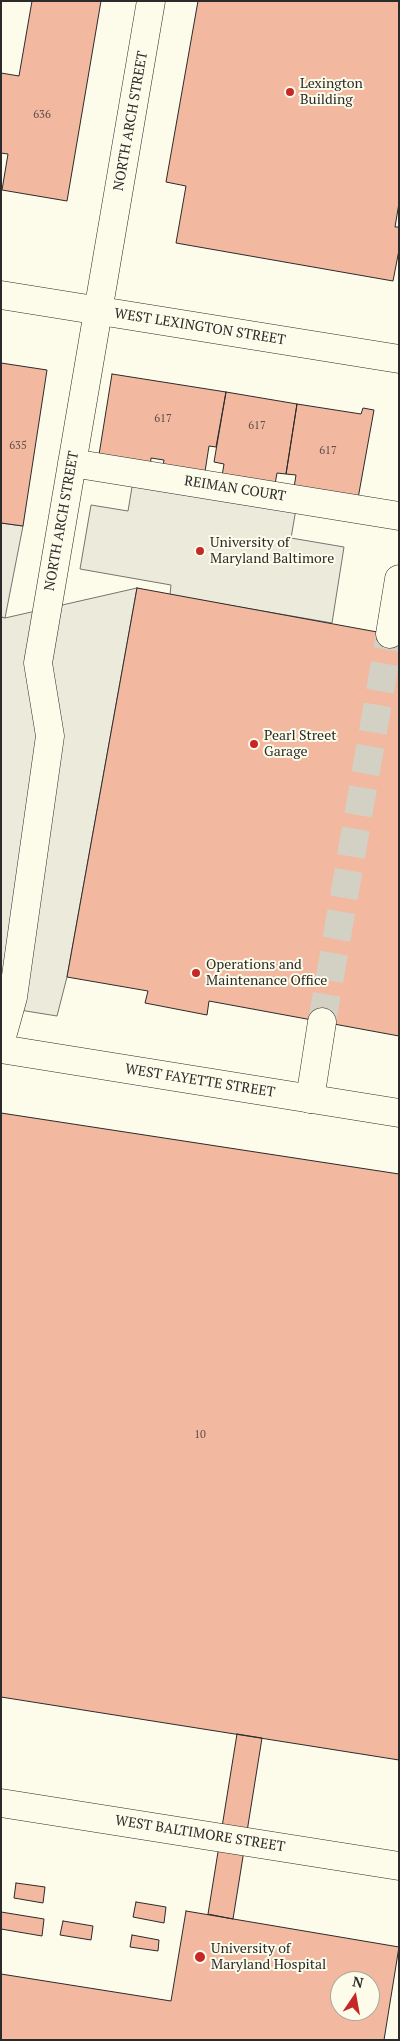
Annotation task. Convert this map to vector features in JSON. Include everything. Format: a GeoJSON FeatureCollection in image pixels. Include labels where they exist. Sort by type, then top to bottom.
{"type":"FeatureCollection","features":[{"type":"Feature","properties":{"kind":"street","name":"NORTH ARCH STREET"},"geometry":{"type":"LineString","coordinates":[[1,1040],[13,997],[50,736],[38,663],[152,1]]}},
{"type":"Feature","properties":{"kind":"street","name":"WEST LEXINGTON STREET"},"geometry":{"type":"LineString","coordinates":[[1,295],[399,359]]}},
{"type":"Feature","properties":{"kind":"street","name":"REIMAN COURT"},"geometry":{"type":"LineString","coordinates":[[72,463],[399,516]]}},
{"type":"Feature","properties":{"kind":"street"},"geometry":{"type":"LineString","coordinates":[[390,634],[399,579]]}},
{"type":"Feature","properties":{"kind":"street"},"geometry":{"type":"LineString","coordinates":[[310,1099],[322,1022]]}},
{"type":"Feature","properties":{"kind":"street","name":"WEST FAYETTE STREET"},"geometry":{"type":"LineString","coordinates":[[1,1049],[399,1113]]}},
{"type":"Feature","properties":{"kind":"street","name":"WEST BALTIMORE STREET"},"geometry":{"type":"LineString","coordinates":[[1,1803],[399,1866]]}},
{"type":"Feature","properties":{"kind":"shaded area"},"geometry":{"type":"Polygon","coordinates":[[[133,481],[296,509],[291,538],[344,547],[332,623],[170,595],[171,585],[80,569],[91,505],[128,511],[133,481]]]}},
{"type":"Feature","properties":{"kind":"shaded area"},"geometry":{"type":"Polygon","coordinates":[[[1,523],[23,526],[5,618],[1,617],[1,523]]]}},
{"type":"Feature","properties":{"kind":"shaded area"},"geometry":{"type":"Polygon","coordinates":[[[137,588],[67,977],[57,1016],[1,1007],[1,617],[5,618],[137,588]]]}},
{"type":"Feature","properties":{"kind":"building"},"geometry":{"type":"Polygon","coordinates":[[[32,1],[101,1],[67,201],[2,190],[8,154],[1,153],[1,73],[19,76],[32,1]]]}},
{"type":"Feature","properties":{"kind":"building","name":"Lexington Building"},"geometry":{"type":"Polygon","coordinates":[[[198,1],[399,1],[399,203],[395,227],[399,227],[399,250],[393,281],[176,243],[186,186],[166,182],[198,1]]]}},
{"type":"Feature","properties":{"kind":"building"},"geometry":{"type":"Polygon","coordinates":[[[1,363],[47,370],[23,526],[1,523],[1,363]]]}},
{"type":"Feature","properties":{"kind":"building"},"geometry":{"type":"Polygon","coordinates":[[[112,374],[226,392],[216,447],[209,446],[204,478],[162,471],[164,460],[151,458],[150,469],[98,461],[112,374]]]}},
{"type":"Feature","properties":{"kind":"building"},"geometry":{"type":"Polygon","coordinates":[[[226,392],[297,404],[286,474],[277,473],[274,490],[221,482],[224,464],[214,462],[226,392]]]}},
{"type":"Feature","properties":{"kind":"building"},"geometry":{"type":"Polygon","coordinates":[[[297,404],[361,414],[363,408],[374,410],[357,504],[293,494],[296,475],[286,474],[297,404]]]}},
{"type":"Feature","properties":{"kind":"building","name":"Pearl Street Garage"},"geometry":{"type":"Polygon","coordinates":[[[137,588],[399,636],[399,1036],[209,1001],[207,1015],[145,1003],[148,991],[67,977],[137,588]]]}},
{"type":"Feature","properties":{"kind":"building"},"geometry":{"type":"Polygon","coordinates":[[[1,1113],[399,1174],[399,1760],[1,1697],[1,1113]]]}},
{"type":"Feature","properties":{"kind":"building"},"geometry":{"type":"Polygon","coordinates":[[[237,1734],[262,1738],[233,1919],[208,1914],[237,1734]]]}},
{"type":"Feature","properties":{"kind":"building"},"geometry":{"type":"Polygon","coordinates":[[[16,1883],[45,1887],[43,1903],[14,1898],[16,1883]]]}},
{"type":"Feature","properties":{"kind":"building"},"geometry":{"type":"Polygon","coordinates":[[[136,1902],[166,1907],[164,1923],[133,1917],[136,1902]]]}},
{"type":"Feature","properties":{"kind":"building"},"geometry":{"type":"Polygon","coordinates":[[[186,1911],[399,1947],[384,2040],[1,2040],[1,1974],[171,2001],[186,1911]]]}},
{"type":"Feature","properties":{"kind":"building"},"geometry":{"type":"Polygon","coordinates":[[[1,1912],[44,1919],[42,1936],[1,1929],[1,1912]]]}},
{"type":"Feature","properties":{"kind":"building"},"geometry":{"type":"Polygon","coordinates":[[[63,1921],[93,1926],[91,1940],[60,1935],[63,1921]]]}},
{"type":"Feature","properties":{"kind":"building"},"geometry":{"type":"Polygon","coordinates":[[[132,1935],[159,1940],[158,1951],[130,1947],[132,1935]]]}},
{"type":"Feature","properties":{"kind":"tunnel"},"geometry":{"type":"LineString","coordinates":[[322,1022],[390,634]]}},
{"type":"Feature","properties":{"kind":"place","name":"Lexington Building"},"geometry":{"type":"Point","coordinates":[290,92]}},
{"type":"Feature","properties":{"kind":"place","name":"University of Maryland Baltimore"},"geometry":{"type":"Point","coordinates":[200,551]}},
{"type":"Feature","properties":{"kind":"place","name":"Pearl Street Garage"},"geometry":{"type":"Point","coordinates":[254,744]}},
{"type":"Feature","properties":{"kind":"place","name":"Operations and Maintenance Office"},"geometry":{"type":"Point","coordinates":[196,973]}},
{"type":"Feature","properties":{"kind":"place","name":"University of Maryland Hospital"},"geometry":{"type":"Point","coordinates":[200,1957]}}]}
